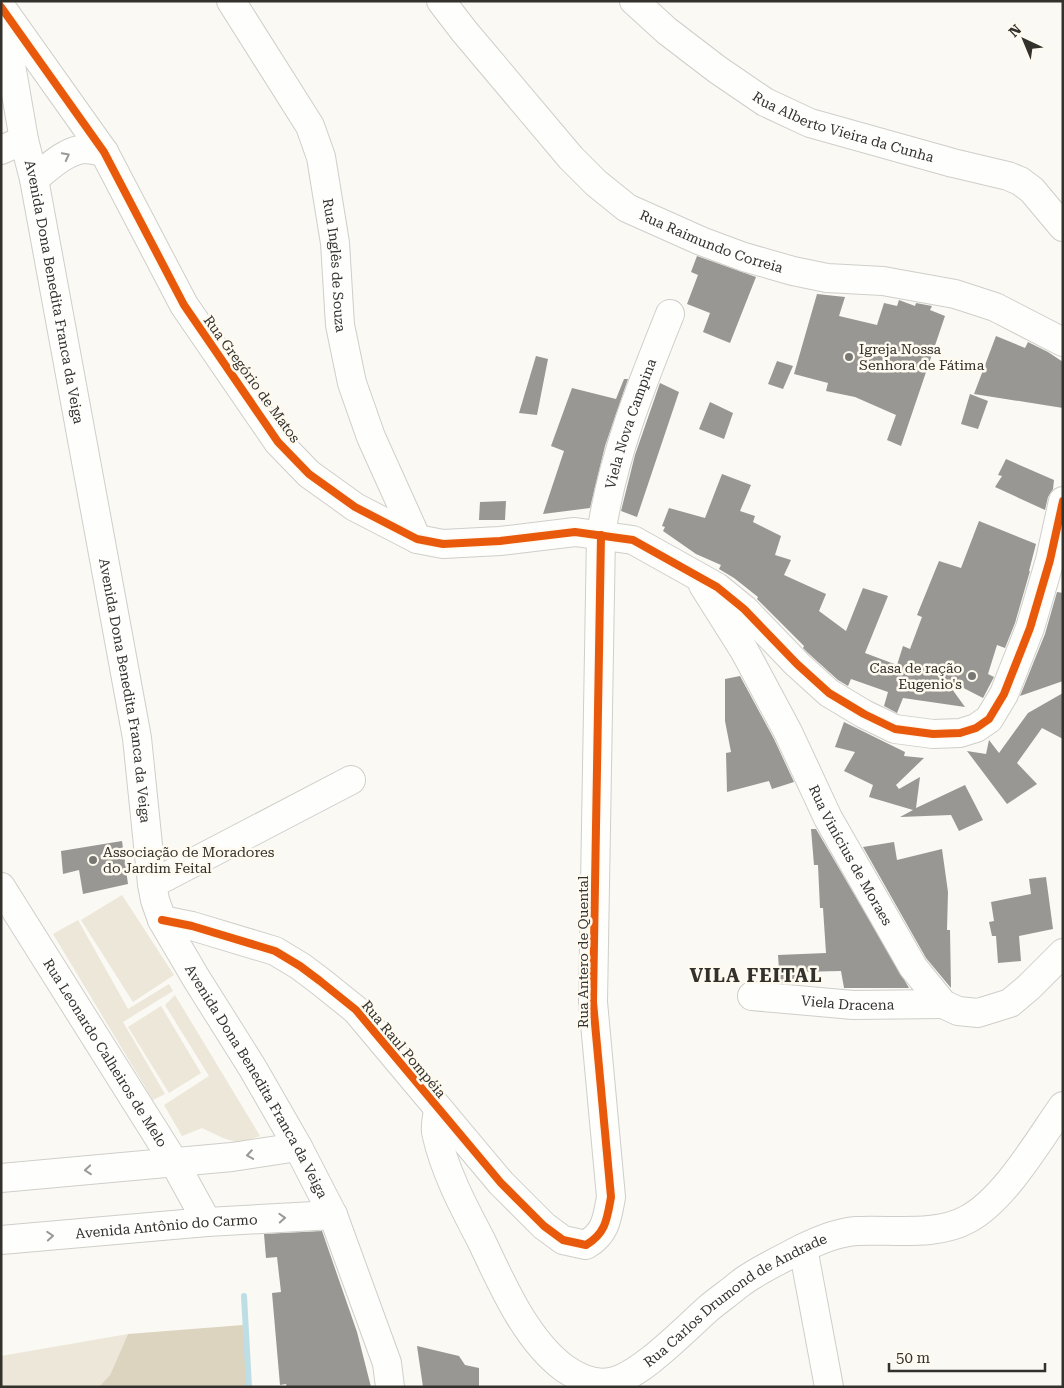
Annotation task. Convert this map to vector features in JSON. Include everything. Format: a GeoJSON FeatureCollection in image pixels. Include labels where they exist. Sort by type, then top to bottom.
{"type":"FeatureCollection","features":[{"type":"Feature","properties":{"kind":"street","name":"Rua Inglês de Souza"},"geometry":{"type":"LineString","coordinates":[[232,1],[310,126],[321,157],[335,243],[340,325],[352,383],[371,437],[417,539]]}},
{"type":"Feature","properties":{"kind":"street","name":"Rua Raimundo Correia"},"geometry":{"type":"LineString","coordinates":[[441,1],[571,158],[596,183],[627,208],[701,241],[744,257],[793,271],[827,278],[883,281],[955,294],[995,307],[1063,342]]}},
{"type":"Feature","properties":{"kind":"street","name":"Rua Alberto Vieira da Cunha"},"geometry":{"type":"LineString","coordinates":[[634,1],[667,31],[710,64],[766,102],[810,123],[953,163],[1008,176],[1020,181],[1032,190],[1063,226]]}},
{"type":"Feature","properties":{"kind":"street","name":"Rua Gregório de Matos"},"geometry":{"type":"LineString","coordinates":[[1,7],[104,152],[184,306],[278,442],[308,474],[355,507],[417,539],[442,544],[500,542],[575,532],[633,540],[717,587],[744,609],[797,664],[830,693],[864,714],[895,729],[933,734],[960,733],[976,728],[989,719],[1004,694],[1030,628],[1050,560],[1063,500]]}},
{"type":"Feature","properties":{"kind":"street","name":"Avenida Dona Benedita Franca da Veiga"},"geometry":{"type":"LineString","coordinates":[[1,7],[13,145],[34,179],[137,738],[155,900],[162,920],[188,966],[252,1067],[298,1147],[333,1215],[386,1363],[390,1387]]}},
{"type":"Feature","properties":{"kind":"street"},"geometry":{"type":"LineString","coordinates":[[34,179],[62,158],[73,153],[84,149],[104,152]]}},
{"type":"Feature","properties":{"kind":"street","name":"Viela Nova Campina"},"geometry":{"type":"LineString","coordinates":[[601,535],[615,464],[637,396],[670,314]]}},
{"type":"Feature","properties":{"kind":"street","name":"Rua Antero de Quental"},"geometry":{"type":"LineString","coordinates":[[438,1110],[501,1183],[544,1226],[563,1240],[586,1245],[596,1239],[606,1224],[611,1197],[593,1002],[601,535]]}},
{"type":"Feature","properties":{"kind":"street","name":"Rua Vinícius de Moraes"},"geometry":{"type":"LineString","coordinates":[[697,575],[744,650],[788,732],[828,818],[908,959],[943,1004]]}},
{"type":"Feature","properties":{"kind":"street"},"geometry":{"type":"LineString","coordinates":[[152,884],[351,780]]}},
{"type":"Feature","properties":{"kind":"street","name":"Rua Leonardo Calheiros de Melo"},"geometry":{"type":"LineString","coordinates":[[1,887],[174,1162],[207,1222]]}},
{"type":"Feature","properties":{"kind":"street","name":"Rua Raul Pompéia"},"geometry":{"type":"LineString","coordinates":[[162,920],[192,926],[275,951],[300,966],[356,1010],[438,1110]]}},
{"type":"Feature","properties":{"kind":"street"},"geometry":{"type":"LineString","coordinates":[[943,1004],[958,1011],[978,1013],[1010,1003],[1030,987],[1063,953]]}},
{"type":"Feature","properties":{"kind":"street","name":"Viela Dracena"},"geometry":{"type":"LineString","coordinates":[[752,996],[853,1005],[943,1004]]}},
{"type":"Feature","properties":{"kind":"street","name":"Rua Carlos Drumond de Andrade"},"geometry":{"type":"LineString","coordinates":[[438,1110],[436,1129],[446,1164],[459,1196],[504,1289],[529,1330],[562,1367],[577,1376],[595,1382],[610,1382],[622,1379],[639,1368],[680,1335],[710,1307],[745,1280],[803,1248],[854,1231],[908,1231],[950,1227],[969,1219],[992,1200],[1014,1175],[1063,1106]]}},
{"type":"Feature","properties":{"kind":"street"},"geometry":{"type":"LineString","coordinates":[[1,1178],[232,1158],[298,1147]]}},
{"type":"Feature","properties":{"kind":"street","name":"Avenida Antônio do Carmo"},"geometry":{"type":"LineString","coordinates":[[1,1240],[207,1222],[333,1215]]}},
{"type":"Feature","properties":{"kind":"street"},"geometry":{"type":"LineString","coordinates":[[803,1248],[829,1387]]}},
{"type":"Feature","properties":{"kind":"shaded area"},"geometry":{"type":"Polygon","coordinates":[[[122,895],[174,975],[133,1002],[81,920],[122,895]]]}},
{"type":"Feature","properties":{"kind":"shaded area"},"geometry":{"type":"Polygon","coordinates":[[[78,920],[128,1009],[169,984],[173,991],[123,1022],[165,1094],[153,1100],[53,934],[78,920]]]}},
{"type":"Feature","properties":{"kind":"shaded area"},"geometry":{"type":"Polygon","coordinates":[[[175,995],[260,1136],[239,1143],[202,1128],[182,1136],[164,1105],[209,1076],[165,1005],[175,995]]]}},
{"type":"Feature","properties":{"kind":"shaded area"},"geometry":{"type":"Polygon","coordinates":[[[161,1006],[201,1073],[169,1093],[128,1027],[161,1006]]]}},
{"type":"Feature","properties":{"kind":"shaded area"},"geometry":{"type":"Polygon","coordinates":[[[243,1325],[248,1387],[99,1387],[110,1375],[128,1334],[243,1325]]]}},
{"type":"Feature","properties":{"kind":"shaded area"},"geometry":{"type":"Polygon","coordinates":[[[128,1334],[110,1375],[99,1387],[1,1387],[1,1356],[128,1334]]]}},
{"type":"Feature","properties":{"kind":"building"},"geometry":{"type":"Polygon","coordinates":[[[697,256],[756,277],[730,343],[703,332],[710,313],[687,304],[698,275],[691,272],[697,256]]]}},
{"type":"Feature","properties":{"kind":"building"},"geometry":{"type":"Polygon","coordinates":[[[817,294],[845,297],[839,316],[877,325],[884,303],[897,306],[899,300],[915,306],[916,303],[932,306],[930,310],[945,316],[901,446],[887,440],[896,415],[855,397],[826,391],[828,383],[794,374],[817,294]]]}},
{"type":"Feature","properties":{"kind":"building"},"geometry":{"type":"Polygon","coordinates":[[[996,336],[1025,348],[1028,342],[1063,362],[1063,408],[974,394],[996,336]]]}},
{"type":"Feature","properties":{"kind":"building"},"geometry":{"type":"Polygon","coordinates":[[[536,356],[548,359],[537,415],[519,413],[536,356]]]}},
{"type":"Feature","properties":{"kind":"building"},"geometry":{"type":"Polygon","coordinates":[[[777,361],[793,366],[783,389],[768,384],[777,361]]]}},
{"type":"Feature","properties":{"kind":"building"},"geometry":{"type":"Polygon","coordinates":[[[624,379],[628,379],[605,446],[590,508],[543,514],[564,451],[551,446],[572,388],[616,399],[624,379]]]}},
{"type":"Feature","properties":{"kind":"building"},"geometry":{"type":"Polygon","coordinates":[[[660,383],[679,392],[637,517],[621,511],[635,455],[660,383]]]}},
{"type":"Feature","properties":{"kind":"building"},"geometry":{"type":"Polygon","coordinates":[[[970,394],[988,401],[978,429],[961,424],[970,394]]]}},
{"type":"Feature","properties":{"kind":"building"},"geometry":{"type":"Polygon","coordinates":[[[710,402],[733,413],[724,439],[699,429],[710,402]]]}},
{"type":"Feature","properties":{"kind":"building"},"geometry":{"type":"Polygon","coordinates":[[[1006,459],[1054,480],[1053,489],[1048,497],[1045,510],[995,487],[1002,476],[998,475],[1006,459]]]}},
{"type":"Feature","properties":{"kind":"building"},"geometry":{"type":"Polygon","coordinates":[[[722,474],[751,485],[740,511],[755,516],[753,522],[781,536],[775,555],[791,560],[784,575],[826,594],[819,611],[846,631],[863,588],[888,596],[865,653],[897,665],[903,646],[910,649],[922,617],[917,615],[939,561],[961,568],[979,521],[1036,544],[1015,623],[1005,648],[997,645],[988,674],[994,677],[983,698],[944,678],[965,707],[903,698],[897,713],[884,706],[888,692],[851,679],[848,686],[838,680],[803,648],[804,646],[757,599],[758,597],[719,569],[721,565],[696,554],[663,531],[665,527],[662,526],[669,508],[705,518],[722,474]]]}},
{"type":"Feature","properties":{"kind":"building"},"geometry":{"type":"Polygon","coordinates":[[[506,501],[505,520],[479,520],[480,502],[506,501]]]}},
{"type":"Feature","properties":{"kind":"building"},"geometry":{"type":"Polygon","coordinates":[[[1057,592],[1063,593],[1063,681],[1020,696],[1045,634],[1057,592]]]}},
{"type":"Feature","properties":{"kind":"building"},"geometry":{"type":"Polygon","coordinates":[[[740,676],[774,739],[794,782],[772,789],[769,781],[727,792],[726,753],[731,752],[725,721],[725,679],[740,676]]]}},
{"type":"Feature","properties":{"kind":"building"},"geometry":{"type":"Polygon","coordinates":[[[1063,693],[1063,739],[1042,728],[1017,763],[1037,784],[1007,804],[967,751],[986,754],[989,740],[999,753],[1028,713],[1063,693]]]}},
{"type":"Feature","properties":{"kind":"building"},"geometry":{"type":"Polygon","coordinates":[[[844,722],[905,752],[904,756],[924,758],[896,785],[899,789],[920,777],[916,808],[965,785],[983,820],[959,831],[951,815],[900,817],[913,810],[869,797],[873,785],[844,771],[855,752],[835,747],[844,722]]]}},
{"type":"Feature","properties":{"kind":"building"},"geometry":{"type":"Polygon","coordinates":[[[811,829],[816,829],[909,988],[844,988],[841,971],[795,972],[795,984],[780,983],[778,955],[826,953],[823,908],[820,908],[818,865],[814,865],[811,829]]]}},
{"type":"Feature","properties":{"kind":"building","name":"Associação de Moradores do Jardim Feital"},"geometry":{"type":"Polygon","coordinates":[[[122,841],[128,884],[83,894],[79,870],[63,874],[61,851],[122,841]]]}},
{"type":"Feature","properties":{"kind":"building"},"geometry":{"type":"Polygon","coordinates":[[[894,842],[897,860],[942,849],[948,892],[947,930],[950,930],[951,988],[926,958],[863,847],[894,842]]]}},
{"type":"Feature","properties":{"kind":"building"},"geometry":{"type":"Polygon","coordinates":[[[1046,877],[1053,929],[1019,936],[1021,961],[998,963],[996,936],[992,936],[989,922],[994,921],[991,902],[1031,894],[1029,879],[1046,877]]]}},
{"type":"Feature","properties":{"kind":"building"},"geometry":{"type":"Polygon","coordinates":[[[322,1231],[357,1332],[371,1387],[287,1387],[286,1384],[280,1385],[272,1293],[281,1292],[277,1257],[266,1258],[264,1234],[322,1231]]]}},
{"type":"Feature","properties":{"kind":"building"},"geometry":{"type":"Polygon","coordinates":[[[417,1346],[459,1356],[465,1365],[479,1368],[479,1387],[423,1387],[417,1346]]]}},
{"type":"Feature","properties":{"kind":"waterway"},"geometry":{"type":"LineString","coordinates":[[244,1296],[249,1387]]}},
{"type":"Feature","properties":{"kind":"cycle path"},"geometry":{"type":"LineString","coordinates":[[1,7],[104,152],[184,305],[278,442],[309,474],[355,507],[417,539],[443,544],[500,541],[575,532],[633,540],[717,587],[744,609],[797,664],[829,693],[864,714],[895,729],[933,734],[960,733],[976,728],[989,719],[1004,694],[1030,628],[1050,560],[1063,501]]}},
{"type":"Feature","properties":{"kind":"cycle path"},"geometry":{"type":"LineString","coordinates":[[162,920],[192,926],[275,951],[300,966],[356,1010],[501,1183],[544,1226],[563,1240],[586,1245],[598,1236],[604,1225],[611,1197],[593,1002],[601,535]]}},
{"type":"Feature","properties":{"kind":"place","name":"Igreja Nossa Senhora de Fátima"},"geometry":{"type":"Point","coordinates":[849,357]}},
{"type":"Feature","properties":{"kind":"place","name":"Casa de ração Eugenio's"},"geometry":{"type":"Point","coordinates":[972,676]}},
{"type":"Feature","properties":{"kind":"place","name":"Associação de Moradores do Jardim Feital"},"geometry":{"type":"Point","coordinates":[93,860]}},
{"type":"Feature","properties":{"kind":"district","name":"VILA FEITAL"},"geometry":{"type":"Point","coordinates":[756,975]}}]}
